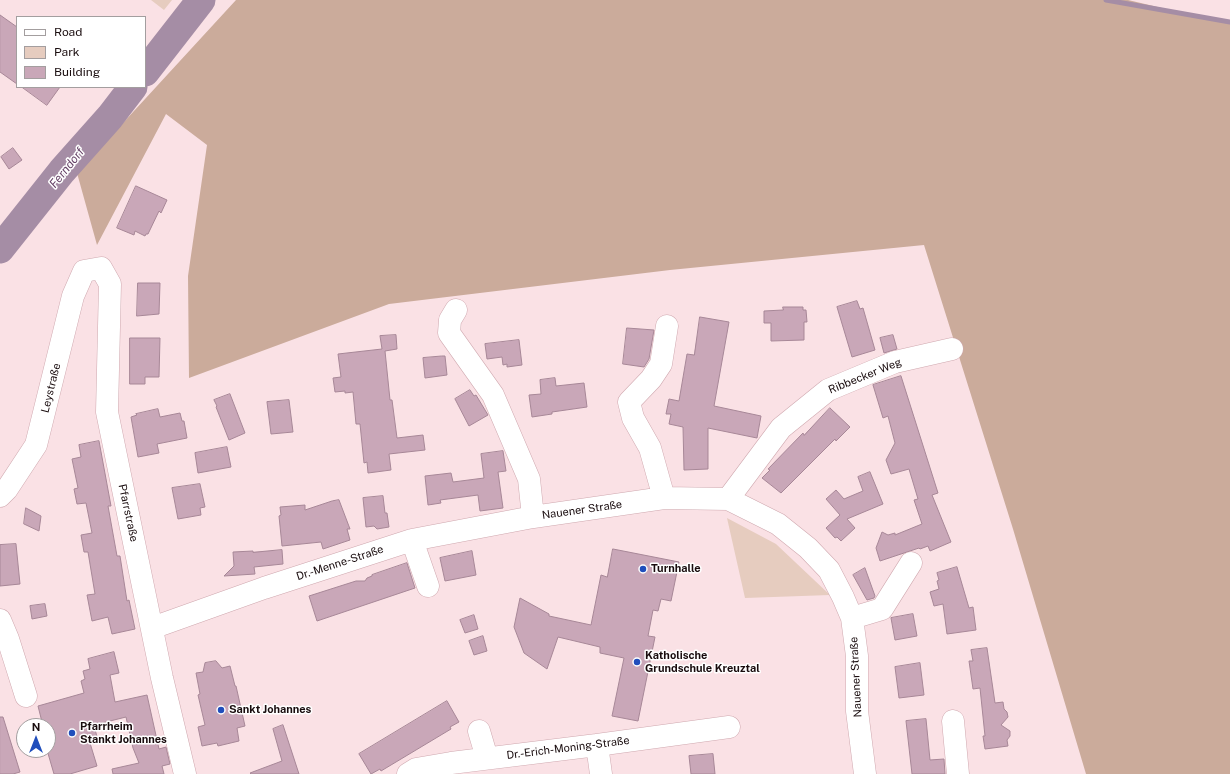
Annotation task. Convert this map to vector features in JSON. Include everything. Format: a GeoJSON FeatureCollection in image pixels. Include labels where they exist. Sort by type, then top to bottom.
{"type":"FeatureCollection","features":[{"type":"Feature","properties":{"kind":"street","name":"Pfarrstraße"},"geometry":{"type":"LineString","coordinates":[[84,271],[101,268],[110,284],[107,412],[152,628],[185,774]]}},
{"type":"Feature","properties":{"kind":"street","name":"Leystraße"},"geometry":{"type":"LineString","coordinates":[[0,496],[7,489],[36,445],[73,296],[84,271]]}},
{"type":"Feature","properties":{"kind":"street"},"geometry":{"type":"LineString","coordinates":[[456,310],[450,320],[449,333],[493,395],[529,479],[533,517]]}},
{"type":"Feature","properties":{"kind":"street"},"geometry":{"type":"LineString","coordinates":[[664,498],[650,448],[633,418],[630,402],[651,379],[661,364],[667,326]]}},
{"type":"Feature","properties":{"kind":"street","name":"Ribbecker Weg"},"geometry":{"type":"LineString","coordinates":[[728,499],[781,428],[828,390],[895,362],[952,349]]}},
{"type":"Feature","properties":{"kind":"street","name":"Nauener Straße"},"geometry":{"type":"LineString","coordinates":[[533,517],[664,498],[728,499],[778,524],[808,548],[829,570],[852,618],[857,656],[857,711],[865,774]]}},
{"type":"Feature","properties":{"kind":"street","name":"Dr.-Menne-Straße"},"geometry":{"type":"LineString","coordinates":[[152,628],[264,588],[412,540],[533,517]]}},
{"type":"Feature","properties":{"kind":"street"},"geometry":{"type":"LineString","coordinates":[[412,540],[428,586]]}},
{"type":"Feature","properties":{"kind":"street"},"geometry":{"type":"LineString","coordinates":[[852,618],[882,609],[911,563]]}},
{"type":"Feature","properties":{"kind":"street"},"geometry":{"type":"LineString","coordinates":[[0,620],[8,639],[26,696]]}},
{"type":"Feature","properties":{"kind":"street"},"geometry":{"type":"LineString","coordinates":[[953,721],[958,774]]}},
{"type":"Feature","properties":{"kind":"street","name":"Dr.-Erich-Moning-Straße"},"geometry":{"type":"LineString","coordinates":[[408,774],[416,769],[451,768],[487,758],[597,745],[729,726]]}},
{"type":"Feature","properties":{"kind":"street"},"geometry":{"type":"LineString","coordinates":[[480,731],[487,758]]}},
{"type":"Feature","properties":{"kind":"street"},"geometry":{"type":"LineString","coordinates":[[597,745],[601,774]]}},
{"type":"Feature","properties":{"kind":"green space"},"geometry":{"type":"Polygon","coordinates":[[[151,0],[172,0],[164,10],[151,0]]]}},
{"type":"Feature","properties":{"kind":"green space"},"geometry":{"type":"Polygon","coordinates":[[[727,518],[776,544],[830,595],[745,598],[727,518]]]}},
{"type":"Feature","properties":{"kind":"shaded area"},"geometry":{"type":"Polygon","coordinates":[[[236,0],[1128,0],[1230,24],[1230,774],[1086,774],[1013,529],[924,245],[670,270],[389,304],[189,378],[188,276],[207,145],[166,114],[97,245],[77,173],[236,0]]]}},
{"type":"Feature","properties":{"kind":"building"},"geometry":{"type":"Polygon","coordinates":[[[0,15],[16,26],[16,83],[0,72],[0,15]]]}},
{"type":"Feature","properties":{"kind":"building"},"geometry":{"type":"Polygon","coordinates":[[[23,88],[59,88],[47,105],[23,88]]]}},
{"type":"Feature","properties":{"kind":"building"},"geometry":{"type":"Polygon","coordinates":[[[13,148],[22,160],[9,169],[1,157],[13,148]]]}},
{"type":"Feature","properties":{"kind":"building"},"geometry":{"type":"Polygon","coordinates":[[[136,186],[167,200],[161,213],[159,211],[148,234],[145,236],[135,231],[134,235],[117,228],[136,186]]]}},
{"type":"Feature","properties":{"kind":"building"},"geometry":{"type":"Polygon","coordinates":[[[138,283],[160,283],[159,314],[137,316],[138,283]]]}},
{"type":"Feature","properties":{"kind":"building"},"geometry":{"type":"Polygon","coordinates":[[[857,301],[860,309],[863,308],[875,350],[852,357],[837,307],[857,301]]]}},
{"type":"Feature","properties":{"kind":"building"},"geometry":{"type":"Polygon","coordinates":[[[783,307],[803,307],[803,310],[806,310],[807,322],[804,322],[804,340],[771,341],[771,323],[764,323],[764,311],[783,310],[783,307]]]}},
{"type":"Feature","properties":{"kind":"building"},"geometry":{"type":"Polygon","coordinates":[[[700,317],[729,322],[714,406],[761,416],[757,438],[708,428],[708,469],[684,470],[683,427],[669,424],[671,414],[666,414],[669,399],[679,401],[687,354],[694,355],[700,317]]]}},
{"type":"Feature","properties":{"kind":"building"},"geometry":{"type":"Polygon","coordinates":[[[627,328],[654,330],[649,359],[644,367],[623,364],[627,328]]]}},
{"type":"Feature","properties":{"kind":"building"},"geometry":{"type":"Polygon","coordinates":[[[396,335],[397,349],[385,351],[390,400],[392,400],[397,438],[423,435],[425,450],[389,454],[391,470],[368,473],[367,462],[364,463],[360,424],[356,424],[353,392],[335,392],[333,378],[341,377],[338,354],[382,349],[380,336],[396,335]]]}},
{"type":"Feature","properties":{"kind":"building"},"geometry":{"type":"Polygon","coordinates":[[[893,335],[897,349],[884,353],[880,338],[893,335]]]}},
{"type":"Feature","properties":{"kind":"building"},"geometry":{"type":"Polygon","coordinates":[[[130,338],[160,338],[159,377],[145,377],[145,384],[130,384],[130,338]]]}},
{"type":"Feature","properties":{"kind":"building"},"geometry":{"type":"Polygon","coordinates":[[[519,340],[522,365],[507,367],[507,364],[503,365],[502,357],[487,359],[485,344],[519,340]]]}},
{"type":"Feature","properties":{"kind":"building"},"geometry":{"type":"Polygon","coordinates":[[[445,356],[447,375],[425,378],[423,358],[445,356]]]}},
{"type":"Feature","properties":{"kind":"building"},"geometry":{"type":"Polygon","coordinates":[[[901,376],[938,493],[932,495],[951,542],[930,551],[928,546],[880,561],[876,548],[882,532],[888,535],[895,533],[895,535],[922,524],[914,500],[918,499],[909,469],[891,474],[886,460],[895,443],[888,416],[883,418],[873,385],[901,376]]]}},
{"type":"Feature","properties":{"kind":"building"},"geometry":{"type":"Polygon","coordinates":[[[555,378],[556,386],[584,383],[587,407],[552,412],[552,414],[532,417],[529,395],[541,394],[540,380],[555,378]]]}},
{"type":"Feature","properties":{"kind":"building"},"geometry":{"type":"Polygon","coordinates":[[[470,390],[474,396],[476,395],[488,415],[469,426],[455,399],[470,390]]]}},
{"type":"Feature","properties":{"kind":"building"},"geometry":{"type":"Polygon","coordinates":[[[230,394],[245,433],[229,440],[214,400],[230,394]]]}},
{"type":"Feature","properties":{"kind":"building"},"geometry":{"type":"Polygon","coordinates":[[[289,400],[293,432],[271,434],[267,402],[289,400]]]}},
{"type":"Feature","properties":{"kind":"building"},"geometry":{"type":"Polygon","coordinates":[[[830,408],[850,427],[836,441],[835,439],[781,493],[762,478],[770,470],[768,469],[830,408]]]}},
{"type":"Feature","properties":{"kind":"building"},"geometry":{"type":"Polygon","coordinates":[[[158,409],[160,417],[180,413],[182,421],[184,421],[187,438],[157,444],[159,453],[138,457],[131,417],[137,415],[136,414],[158,409]]]}},
{"type":"Feature","properties":{"kind":"building"},"geometry":{"type":"Polygon","coordinates":[[[99,441],[111,506],[108,506],[117,556],[120,556],[127,601],[129,600],[135,629],[112,634],[108,617],[92,621],[87,595],[95,594],[88,552],[84,552],[81,535],[92,533],[86,503],[77,504],[74,489],[78,488],[72,459],[81,457],[79,445],[99,441]]]}},
{"type":"Feature","properties":{"kind":"building"},"geometry":{"type":"Polygon","coordinates":[[[227,447],[231,467],[198,473],[195,453],[227,447]]]}},
{"type":"Feature","properties":{"kind":"building"},"geometry":{"type":"Polygon","coordinates":[[[503,451],[506,471],[498,472],[503,508],[480,511],[478,495],[440,500],[441,503],[428,505],[425,476],[451,473],[453,482],[484,478],[481,454],[503,451]]]}},
{"type":"Feature","properties":{"kind":"building"},"geometry":{"type":"Polygon","coordinates":[[[870,472],[883,504],[847,519],[855,528],[841,541],[837,537],[835,538],[826,528],[840,515],[826,499],[836,490],[844,499],[863,491],[858,477],[870,472]]]}},
{"type":"Feature","properties":{"kind":"building"},"geometry":{"type":"Polygon","coordinates":[[[200,484],[205,507],[200,508],[201,515],[178,519],[172,488],[200,484]]]}},
{"type":"Feature","properties":{"kind":"building"},"geometry":{"type":"Polygon","coordinates":[[[383,496],[385,513],[387,513],[389,527],[377,529],[374,526],[366,527],[363,498],[383,496]]]}},
{"type":"Feature","properties":{"kind":"building"},"geometry":{"type":"Polygon","coordinates":[[[339,500],[350,529],[347,529],[350,540],[323,549],[321,542],[282,546],[279,516],[281,515],[280,507],[305,505],[305,510],[339,500]]]}},
{"type":"Feature","properties":{"kind":"building"},"geometry":{"type":"Polygon","coordinates":[[[26,508],[41,516],[39,531],[24,524],[26,508]]]}},
{"type":"Feature","properties":{"kind":"building"},"geometry":{"type":"Polygon","coordinates":[[[16,544],[20,584],[0,586],[0,545],[16,544]]]}},
{"type":"Feature","properties":{"kind":"building"},"geometry":{"type":"Polygon","coordinates":[[[613,549],[679,562],[671,601],[661,599],[658,611],[653,610],[648,636],[655,637],[638,721],[612,716],[624,658],[600,653],[600,647],[558,637],[547,669],[524,653],[514,627],[520,598],[549,614],[549,616],[591,625],[601,575],[607,577],[613,549]]]}},
{"type":"Feature","properties":{"kind":"building"},"geometry":{"type":"Polygon","coordinates":[[[282,550],[283,564],[254,567],[255,574],[224,576],[234,566],[233,552],[282,550]]]}},
{"type":"Feature","properties":{"kind":"building"},"geometry":{"type":"Polygon","coordinates":[[[472,551],[476,575],[445,581],[440,558],[472,551]]]}},
{"type":"Feature","properties":{"kind":"building"},"geometry":{"type":"Polygon","coordinates":[[[407,563],[415,588],[317,621],[309,596],[356,581],[365,581],[372,575],[407,563]]]}},
{"type":"Feature","properties":{"kind":"building"},"geometry":{"type":"Polygon","coordinates":[[[957,567],[969,608],[973,607],[976,630],[947,634],[943,604],[934,606],[930,592],[939,589],[937,573],[957,567]]]}},
{"type":"Feature","properties":{"kind":"building"},"geometry":{"type":"Polygon","coordinates":[[[865,568],[875,596],[874,598],[867,600],[853,575],[865,568]]]}},
{"type":"Feature","properties":{"kind":"building"},"geometry":{"type":"Polygon","coordinates":[[[45,604],[47,616],[32,619],[30,606],[45,604]]]}},
{"type":"Feature","properties":{"kind":"building"},"geometry":{"type":"Polygon","coordinates":[[[913,614],[917,636],[895,640],[891,618],[913,614]]]}},
{"type":"Feature","properties":{"kind":"building"},"geometry":{"type":"Polygon","coordinates":[[[474,615],[478,629],[465,633],[460,620],[474,615]]]}},
{"type":"Feature","properties":{"kind":"building"},"geometry":{"type":"Polygon","coordinates":[[[483,636],[487,651],[474,655],[469,641],[483,636]]]}},
{"type":"Feature","properties":{"kind":"building"},"geometry":{"type":"Polygon","coordinates":[[[987,648],[995,703],[1003,702],[1004,709],[1007,712],[1008,717],[1001,725],[1010,731],[1010,736],[1007,740],[1008,746],[985,749],[980,688],[973,689],[969,661],[973,661],[971,650],[987,648]]]}},
{"type":"Feature","properties":{"kind":"building"},"geometry":{"type":"Polygon","coordinates":[[[114,652],[119,673],[110,675],[115,702],[147,695],[159,749],[166,747],[170,764],[162,766],[164,774],[113,774],[112,769],[139,763],[133,748],[126,717],[94,725],[98,741],[90,743],[97,766],[70,774],[54,774],[49,758],[56,758],[56,718],[41,718],[38,706],[84,693],[81,681],[85,679],[83,671],[90,669],[88,659],[114,652]]]}},
{"type":"Feature","properties":{"kind":"building","name":"Sankt Johannes"},"geometry":{"type":"Polygon","coordinates":[[[216,661],[222,668],[230,666],[245,726],[237,728],[239,741],[218,746],[217,743],[202,746],[198,727],[205,725],[198,695],[200,694],[196,673],[203,672],[205,663],[216,661]]]}},
{"type":"Feature","properties":{"kind":"building"},"geometry":{"type":"Polygon","coordinates":[[[920,663],[924,695],[899,698],[895,667],[920,663]]]}},
{"type":"Feature","properties":{"kind":"building"},"geometry":{"type":"Polygon","coordinates":[[[447,701],[459,722],[450,727],[451,729],[381,771],[380,769],[371,774],[359,754],[447,701]]]}},
{"type":"Feature","properties":{"kind":"building"},"geometry":{"type":"Polygon","coordinates":[[[0,717],[3,717],[20,772],[13,774],[0,774],[0,717]]]}},
{"type":"Feature","properties":{"kind":"building"},"geometry":{"type":"Polygon","coordinates":[[[926,719],[930,760],[944,759],[945,774],[912,774],[906,721],[926,719]]]}},
{"type":"Feature","properties":{"kind":"building"},"geometry":{"type":"Polygon","coordinates":[[[283,725],[299,774],[251,774],[250,773],[282,761],[273,729],[283,725]]]}},
{"type":"Feature","properties":{"kind":"building"},"geometry":{"type":"Polygon","coordinates":[[[713,754],[715,774],[691,774],[689,756],[713,754]]]}},
{"type":"Feature","properties":{"kind":"waterway","name":"Ferndorf"},"geometry":{"type":"LineString","coordinates":[[146,71],[201,0]]}},
{"type":"Feature","properties":{"kind":"waterway"},"geometry":{"type":"LineString","coordinates":[[1106,0],[1230,22]]}},
{"type":"Feature","properties":{"kind":"waterway","name":"Ferndorf"},"geometry":{"type":"LineString","coordinates":[[0,249],[62,171],[110,117],[132,88]]}},
{"type":"Feature","properties":{"kind":"place","name":"Turnhalle"},"geometry":{"type":"Point","coordinates":[643,569]}},
{"type":"Feature","properties":{"kind":"place","name":"Katholische Grundschule Kreuztal"},"geometry":{"type":"Point","coordinates":[637,662]}},
{"type":"Feature","properties":{"kind":"place","name":"Sankt Johannes"},"geometry":{"type":"Point","coordinates":[221,710]}},
{"type":"Feature","properties":{"kind":"place","name":"Pfarrheim Stankt Johannes"},"geometry":{"type":"Point","coordinates":[72,733]}}]}
